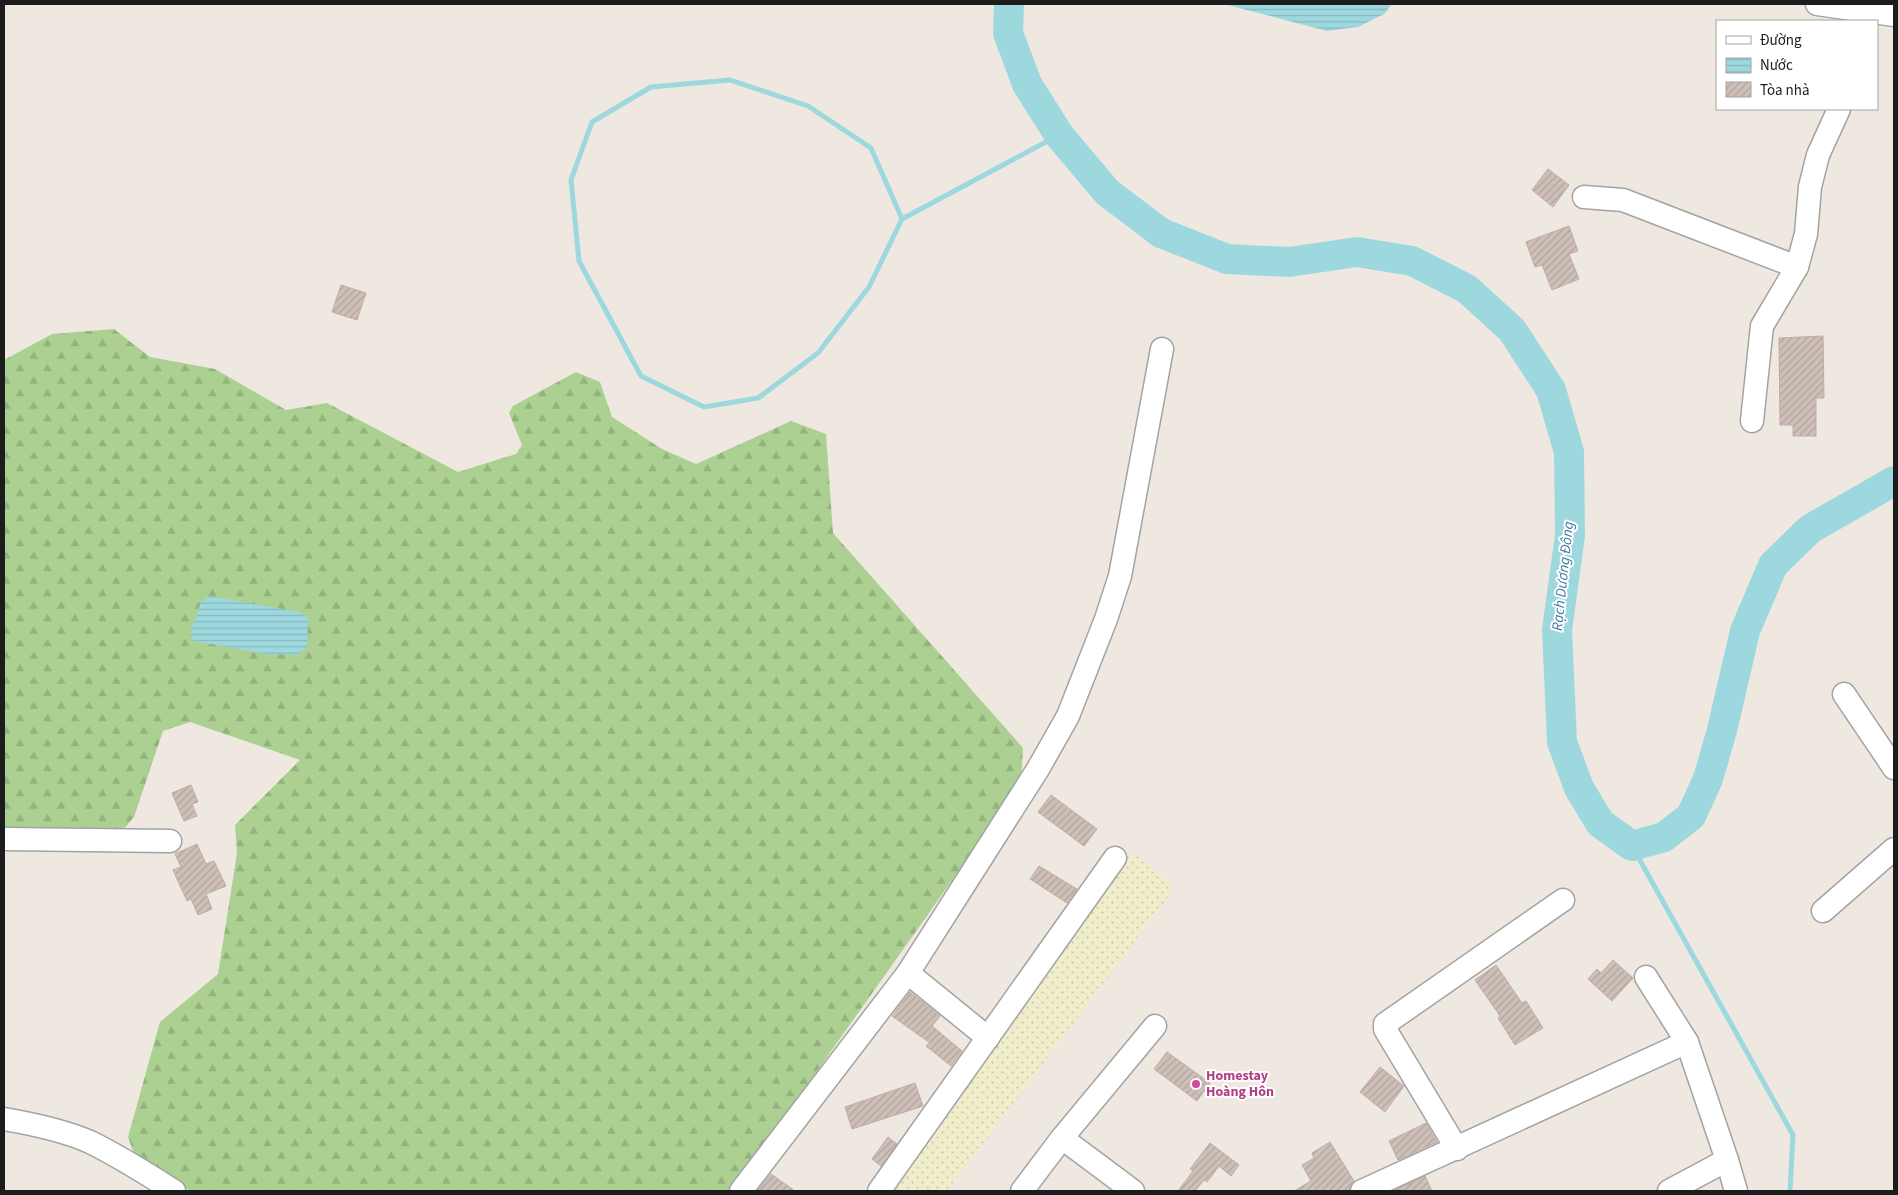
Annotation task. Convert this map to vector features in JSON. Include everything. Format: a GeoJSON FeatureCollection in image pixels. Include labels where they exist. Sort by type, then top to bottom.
{"type":"FeatureCollection","features":[{"type":"Feature","properties":{"kind":"street"},"geometry":{"type":"LineString","coordinates":[[1817,4],[1894,15]]}},
{"type":"Feature","properties":{"kind":"street"},"geometry":{"type":"LineString","coordinates":[[1752,421],[1762,326],[1797,267],[1806,234],[1810,187],[1818,155],[1839,110]]}},
{"type":"Feature","properties":{"kind":"street"},"geometry":{"type":"LineString","coordinates":[[1584,197],[1623,200],[1797,267]]}},
{"type":"Feature","properties":{"kind":"street"},"geometry":{"type":"LineString","coordinates":[[741,1191],[908,972],[1038,769],[1068,716],[1106,620],[1120,576],[1162,349]]}},
{"type":"Feature","properties":{"kind":"street"},"geometry":{"type":"LineString","coordinates":[[1844,694],[1894,768]]}},
{"type":"Feature","properties":{"kind":"street"},"geometry":{"type":"LineString","coordinates":[[4,839],[170,841]]}},
{"type":"Feature","properties":{"kind":"street"},"geometry":{"type":"LineString","coordinates":[[1823,911],[1894,849]]}},
{"type":"Feature","properties":{"kind":"street"},"geometry":{"type":"LineString","coordinates":[[879,1191],[1116,858]]}},
{"type":"Feature","properties":{"kind":"street"},"geometry":{"type":"LineString","coordinates":[[1457,1149],[1385,1029],[1385,1024],[1563,900]]}},
{"type":"Feature","properties":{"kind":"street"},"geometry":{"type":"LineString","coordinates":[[908,972],[988,1038]]}},
{"type":"Feature","properties":{"kind":"street"},"geometry":{"type":"LineString","coordinates":[[1646,977],[1687,1042],[1736,1191]]}},
{"type":"Feature","properties":{"kind":"street"},"geometry":{"type":"LineString","coordinates":[[1022,1191],[1062,1138],[1155,1026]]}},
{"type":"Feature","properties":{"kind":"street"},"geometry":{"type":"LineString","coordinates":[[1362,1191],[1687,1042]]}},
{"type":"Feature","properties":{"kind":"street"},"geometry":{"type":"LineString","coordinates":[[4,1119],[50,1128],[89,1142],[124,1160],[174,1191]]}},
{"type":"Feature","properties":{"kind":"street"},"geometry":{"type":"LineString","coordinates":[[1062,1138],[1132,1191]]}},
{"type":"Feature","properties":{"kind":"street"},"geometry":{"type":"LineString","coordinates":[[1669,1191],[1727,1160]]}},
{"type":"Feature","properties":{"kind":"shaded area"},"geometry":{"type":"Polygon","coordinates":[[[1134,853],[1169,882],[1172,892],[947,1191],[886,1191],[1125,854],[1134,853]]]}},
{"type":"Feature","properties":{"kind":"green space"},"geometry":{"type":"Polygon","coordinates":[[[114,329],[150,357],[215,369],[286,410],[327,403],[458,472],[516,454],[522,445],[509,413],[513,406],[576,372],[600,382],[612,417],[662,449],[696,464],[791,421],[826,434],[833,533],[1023,748],[1021,783],[732,1191],[190,1191],[136,1159],[128,1137],[160,1022],[218,974],[237,853],[235,825],[300,760],[190,722],[163,731],[134,817],[123,830],[4,834],[4,360],[52,334],[114,329]]]}},
{"type":"Feature","properties":{"kind":"water"},"geometry":{"type":"Polygon","coordinates":[[[1224,4],[1392,4],[1384,14],[1358,27],[1327,31],[1224,4]]]}},
{"type":"Feature","properties":{"kind":"water"},"geometry":{"type":"Polygon","coordinates":[[[210,596],[299,612],[308,618],[307,647],[297,655],[267,654],[194,641],[190,634],[201,602],[210,596]]]}},
{"type":"Feature","properties":{"kind":"building"},"geometry":{"type":"Polygon","coordinates":[[[1548,169],[1569,185],[1553,207],[1532,190],[1548,169]]]}},
{"type":"Feature","properties":{"kind":"building"},"geometry":{"type":"Polygon","coordinates":[[[1569,226],[1578,251],[1569,254],[1579,279],[1552,290],[1542,265],[1535,267],[1526,242],[1569,226]]]}},
{"type":"Feature","properties":{"kind":"building"},"geometry":{"type":"Polygon","coordinates":[[[341,285],[366,293],[357,320],[332,312],[341,285]]]}},
{"type":"Feature","properties":{"kind":"building"},"geometry":{"type":"Polygon","coordinates":[[[1823,336],[1824,398],[1816,398],[1816,436],[1793,436],[1793,425],[1780,425],[1779,338],[1823,336]]]}},
{"type":"Feature","properties":{"kind":"building"},"geometry":{"type":"Polygon","coordinates":[[[191,785],[198,802],[192,804],[197,816],[184,821],[172,793],[191,785]]]}},
{"type":"Feature","properties":{"kind":"building"},"geometry":{"type":"Polygon","coordinates":[[[1051,795],[1097,829],[1084,846],[1038,812],[1051,795]]]}},
{"type":"Feature","properties":{"kind":"building"},"geometry":{"type":"Polygon","coordinates":[[[197,844],[206,864],[214,861],[226,886],[206,894],[212,909],[198,915],[191,899],[187,901],[173,870],[181,867],[175,854],[197,844]]]}},
{"type":"Feature","properties":{"kind":"building"},"geometry":{"type":"Polygon","coordinates":[[[1039,866],[1077,889],[1067,903],[1030,879],[1039,866]]]}},
{"type":"Feature","properties":{"kind":"building"},"geometry":{"type":"Polygon","coordinates":[[[1613,960],[1633,978],[1612,1001],[1588,979],[1597,969],[1601,973],[1613,960]]]}},
{"type":"Feature","properties":{"kind":"building"},"geometry":{"type":"Polygon","coordinates":[[[1496,965],[1522,1003],[1526,1001],[1543,1028],[1515,1045],[1498,1018],[1500,1016],[1475,980],[1496,965]]]}},
{"type":"Feature","properties":{"kind":"building"},"geometry":{"type":"Polygon","coordinates":[[[910,992],[940,1016],[932,1026],[962,1051],[951,1066],[926,1046],[930,1043],[892,1016],[910,992]]]}},
{"type":"Feature","properties":{"kind":"building"},"geometry":{"type":"Polygon","coordinates":[[[1167,1052],[1210,1083],[1197,1101],[1154,1069],[1167,1052]]]}},
{"type":"Feature","properties":{"kind":"building"},"geometry":{"type":"Polygon","coordinates":[[[1380,1067],[1404,1086],[1385,1112],[1360,1092],[1380,1067]]]}},
{"type":"Feature","properties":{"kind":"building"},"geometry":{"type":"Polygon","coordinates":[[[915,1083],[923,1106],[852,1129],[845,1107],[915,1083]]]}},
{"type":"Feature","properties":{"kind":"building"},"geometry":{"type":"Polygon","coordinates":[[[1426,1123],[1437,1142],[1398,1160],[1389,1141],[1426,1123]]]}},
{"type":"Feature","properties":{"kind":"building"},"geometry":{"type":"Polygon","coordinates":[[[888,1137],[897,1144],[881,1166],[872,1159],[888,1137]]]}},
{"type":"Feature","properties":{"kind":"building"},"geometry":{"type":"Polygon","coordinates":[[[1330,1142],[1354,1181],[1349,1191],[1294,1191],[1311,1181],[1302,1165],[1314,1158],[1312,1153],[1330,1142]]]}},
{"type":"Feature","properties":{"kind":"building"},"geometry":{"type":"Polygon","coordinates":[[[1210,1143],[1239,1165],[1231,1176],[1219,1166],[1207,1182],[1204,1180],[1195,1191],[1178,1191],[1193,1171],[1190,1169],[1210,1143]]]}},
{"type":"Feature","properties":{"kind":"building"},"geometry":{"type":"Polygon","coordinates":[[[771,1174],[795,1191],[757,1191],[771,1174]]]}},
{"type":"Feature","properties":{"kind":"building"},"geometry":{"type":"Polygon","coordinates":[[[1425,1176],[1432,1191],[1393,1191],[1425,1176]]]}},
{"type":"Feature","properties":{"kind":"waterway","name":"Rạch Dương Đông"},"geometry":{"type":"LineString","coordinates":[[1009,4],[1008,33],[1027,84],[1059,135],[1107,192],[1161,233],[1227,259],[1289,262],[1357,252],[1412,261],[1467,289],[1512,330],[1551,390],[1569,452],[1570,535],[1557,630],[1562,742],[1579,788],[1600,823],[1632,846],[1664,837],[1691,816],[1708,779],[1722,730],[1745,631],[1773,565],[1810,529],[1894,481]]}},
{"type":"Feature","properties":{"kind":"waterway"},"geometry":{"type":"LineString","coordinates":[[902,219],[871,148],[808,106],[730,80],[651,87],[592,122],[571,180],[579,261],[641,376],[704,407],[758,398],[818,353],[869,287],[902,219],[1059,135]]}},
{"type":"Feature","properties":{"kind":"waterway"},"geometry":{"type":"LineString","coordinates":[[1632,846],[1793,1135],[1790,1191]]}},
{"type":"Feature","properties":{"kind":"place","name":"Homestay Hoàng Hôn"},"geometry":{"type":"Point","coordinates":[1196,1084]}}]}
